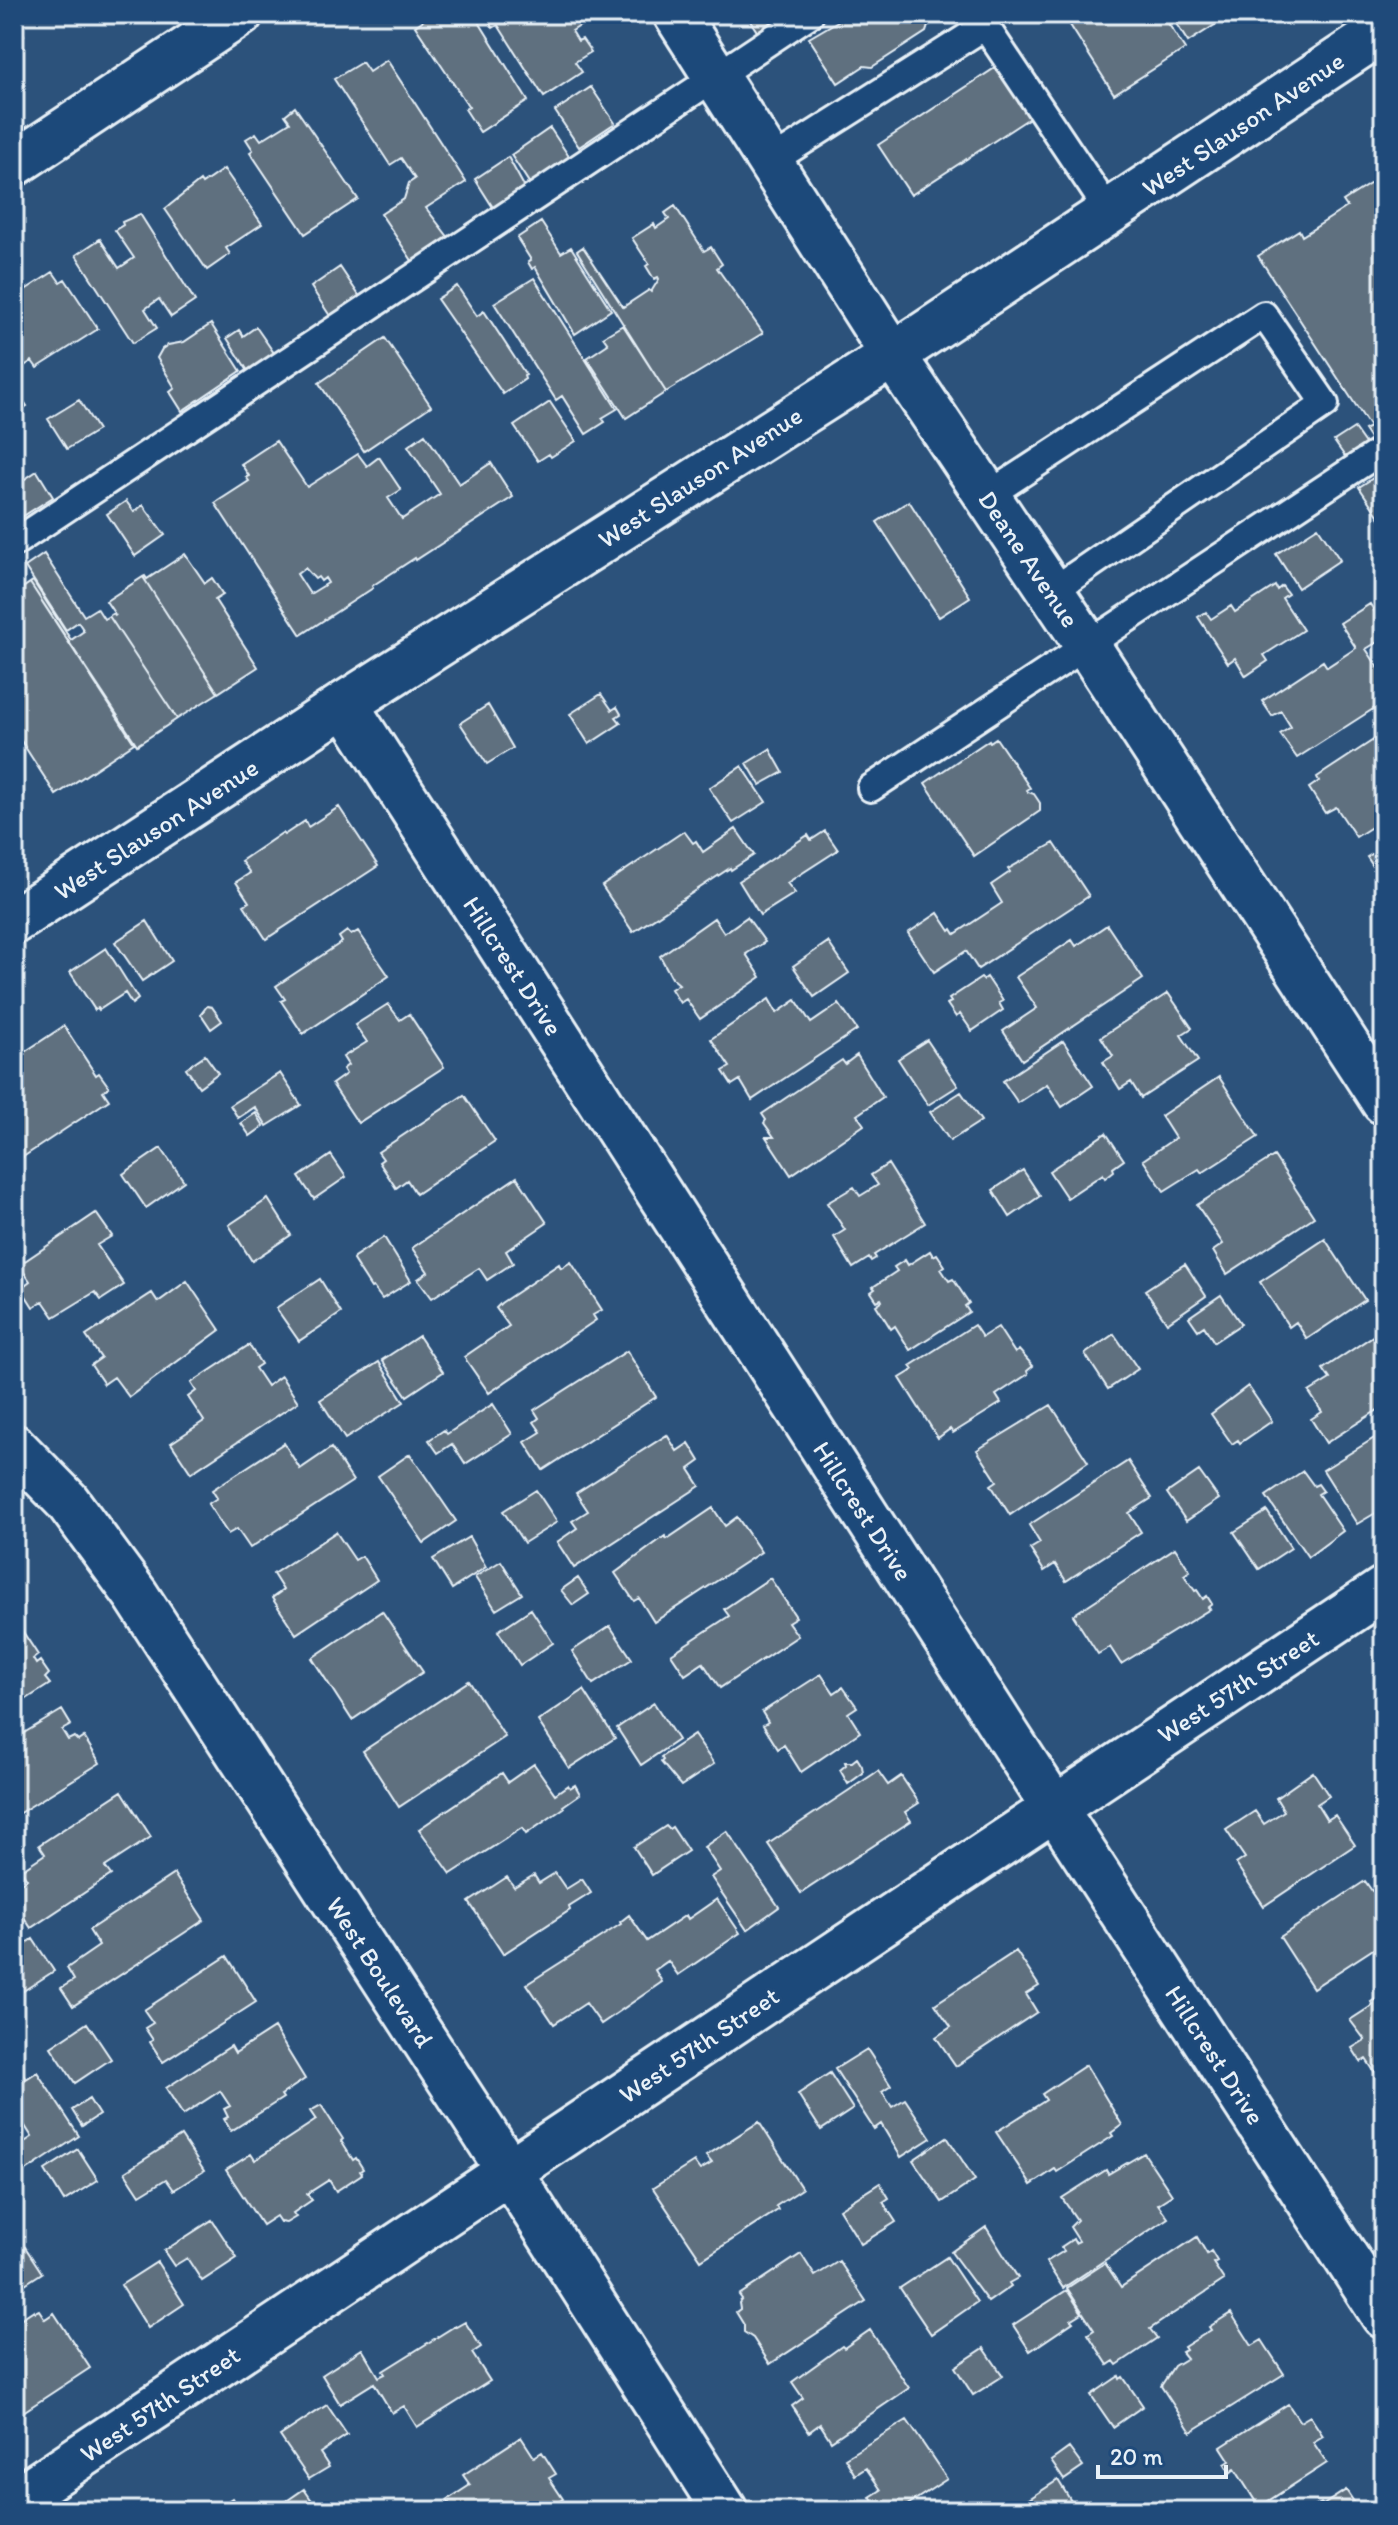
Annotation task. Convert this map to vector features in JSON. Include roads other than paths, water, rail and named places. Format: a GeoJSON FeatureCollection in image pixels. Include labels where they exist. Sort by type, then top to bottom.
{"type":"FeatureCollection","features":[{"type":"Feature","properties":{"kind":"street"},"geometry":{"type":"LineString","coordinates":[[14,164],[240,14]]}},
{"type":"Feature","properties":{"kind":"street","name":"Deane Avenue"},"geometry":{"type":"LineString","coordinates":[[676,14],[893,355],[1087,645],[1384,1102]]}},
{"type":"Feature","properties":{"kind":"street","name":"West Slauson Avenue"},"geometry":{"type":"LineString","coordinates":[[14,921],[345,704],[893,355],[1384,30]]}},
{"type":"Feature","properties":{"kind":"street","name":"Hillcrest Drive"},"geometry":{"type":"LineString","coordinates":[[345,704],[1384,2316]]}},
{"type":"Feature","properties":{"kind":"street","name":"West Boulevard"},"geometry":{"type":"LineString","coordinates":[[14,1447],[67,1501],[136,1595],[725,2511]]}},
{"type":"Feature","properties":{"kind":"street","name":"West 57th Street"},"geometry":{"type":"LineString","coordinates":[[14,2501],[1384,1589]]}},
{"type":"Feature","properties":{"kind":"lane"},"geometry":{"type":"LineString","coordinates":[[14,543],[810,14]]}},
{"type":"Feature","properties":{"kind":"lane"},"geometry":{"type":"LineString","coordinates":[[770,162],[985,26],[1110,213]]}},
{"type":"Feature","properties":{"kind":"lane"},"geometry":{"type":"LineString","coordinates":[[987,496],[1264,315],[1325,404],[1051,592]]}},
{"type":"Feature","properties":{"kind":"lane"},"geometry":{"type":"LineString","coordinates":[[871,788],[1384,449]]}}]}
